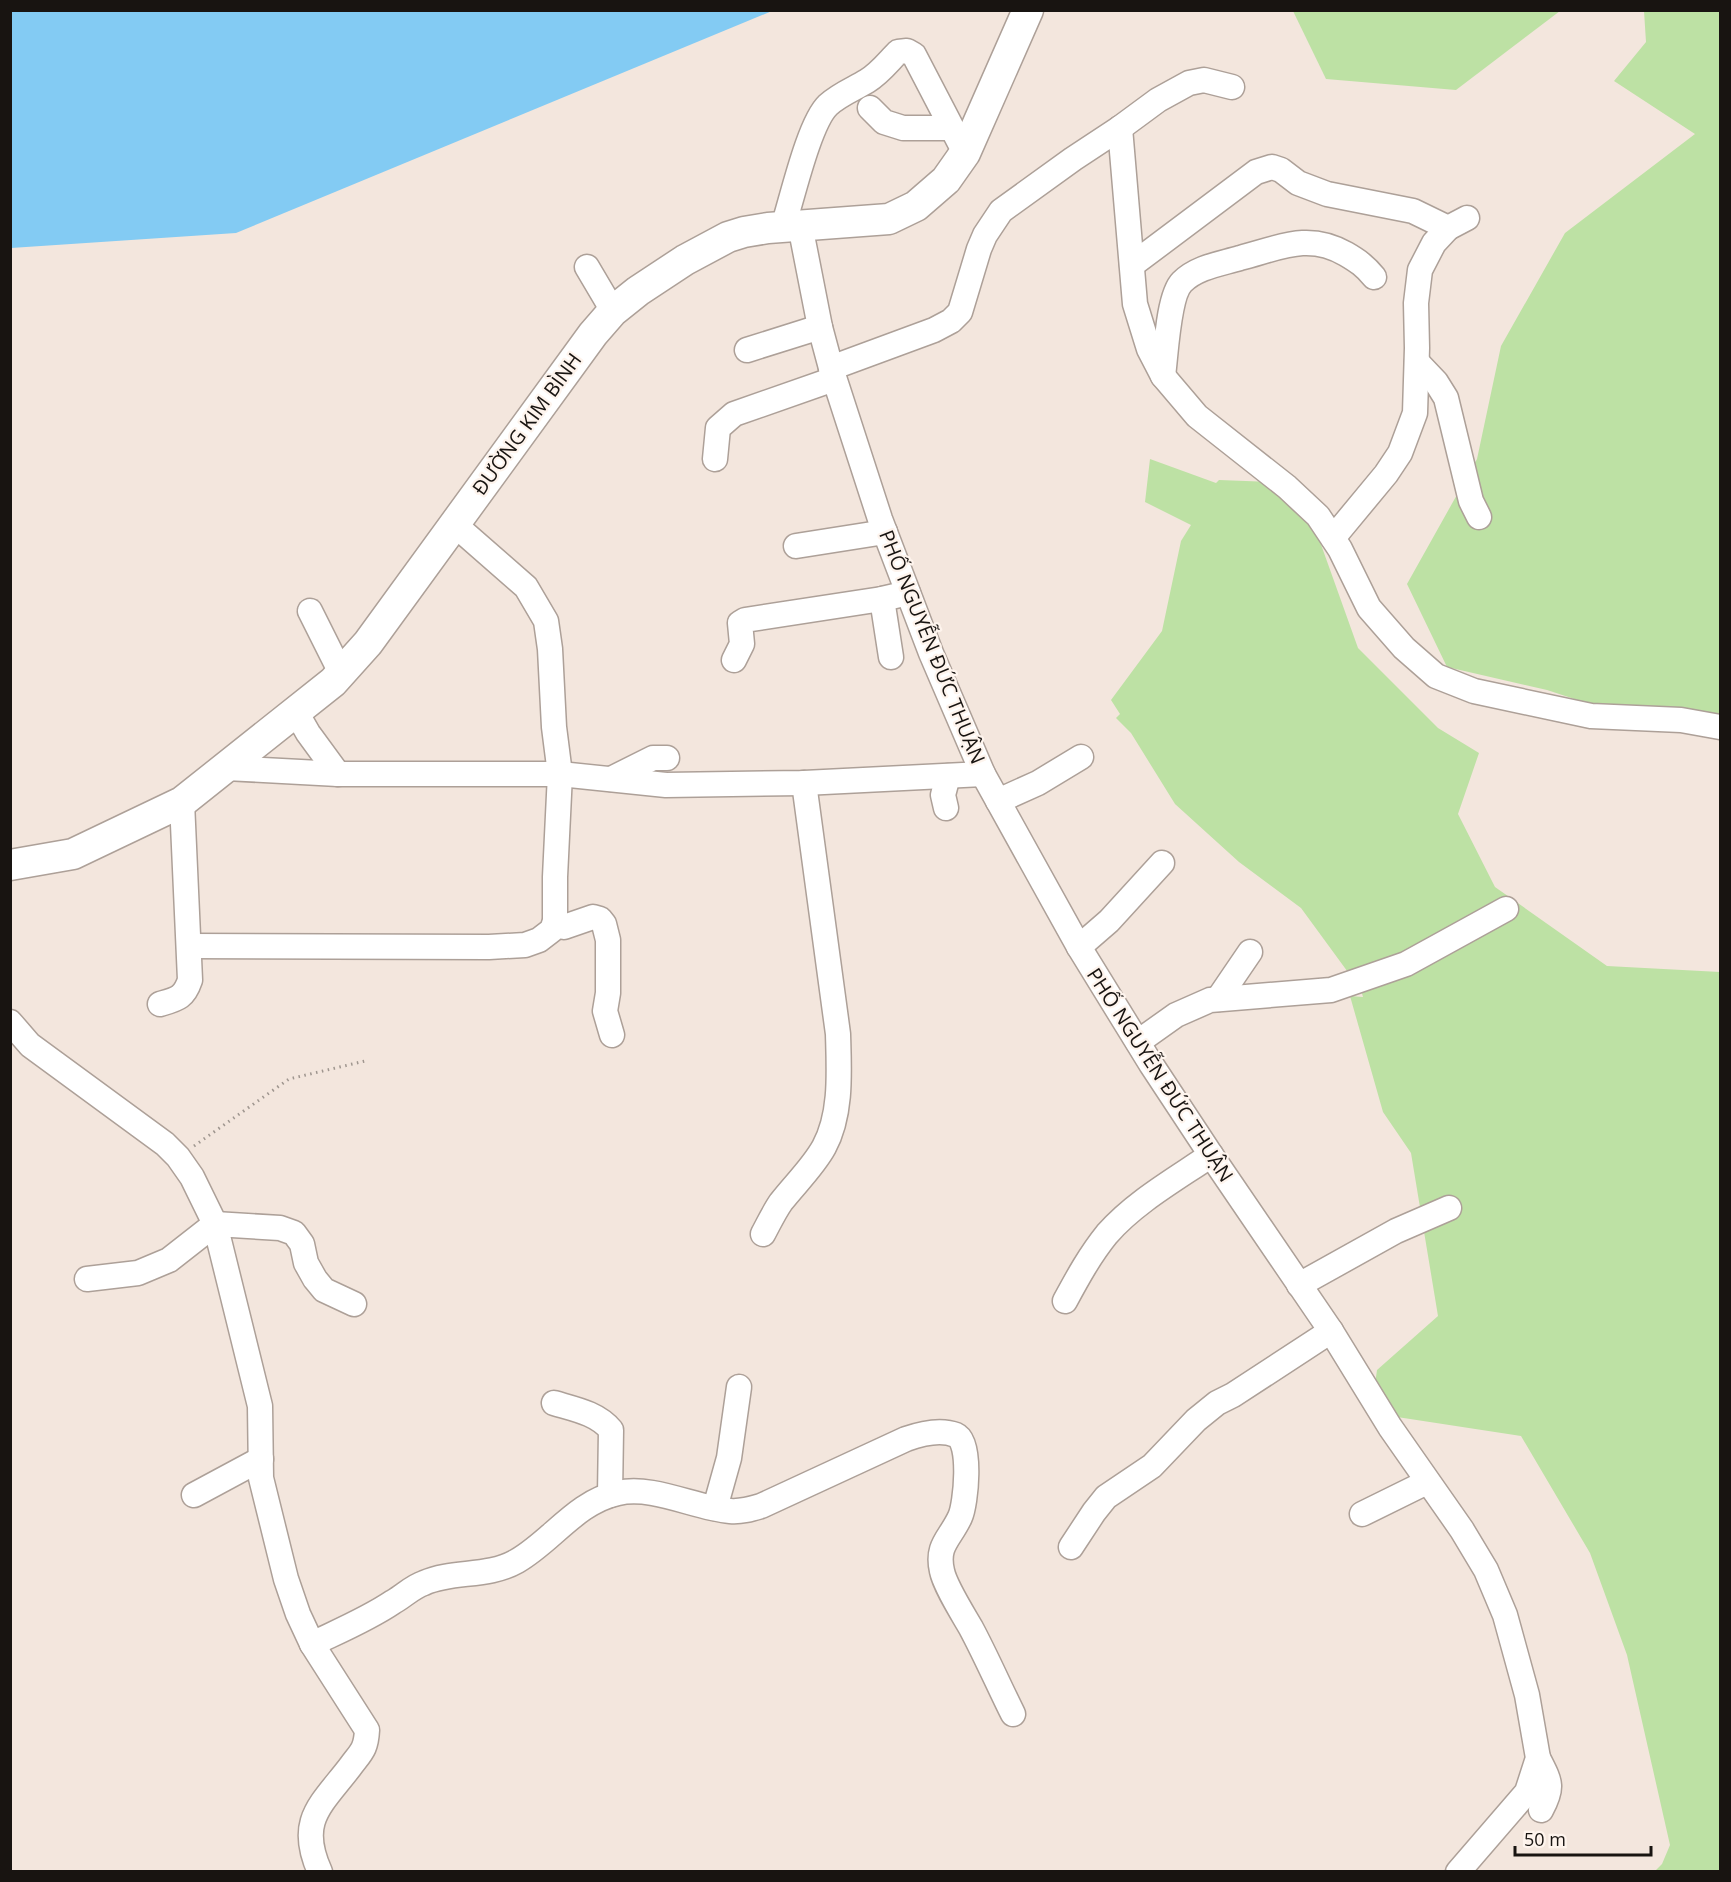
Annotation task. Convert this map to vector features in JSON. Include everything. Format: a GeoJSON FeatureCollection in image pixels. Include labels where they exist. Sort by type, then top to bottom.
{"type":"FeatureCollection","features":[{"type":"Feature","properties":{"kind":"main road","name":"ĐƯỜNG KIM BÌNH"},"geometry":{"type":"LineString","coordinates":[[10,865],[72,854],[182,802],[333,682],[368,643],[593,334],[612,311],[638,291],[676,266],[729,237],[744,232],[889,219],[916,207],[933,193],[946,180],[958,140],[1028,10]]}},
{"type":"Feature","properties":{"kind":"street"},"geometry":{"type":"LineString","coordinates":[[792,226],[811,135],[826,107],[842,93],[867,81],[885,67],[898,52],[907,51],[914,55],[958,140]]}},
{"type":"Feature","properties":{"kind":"street"},"geometry":{"type":"LineString","coordinates":[[715,459],[718,428],[734,414],[951,321],[960,312],[985,235],[1001,211],[1073,159],[1158,100],[1189,83],[1204,80],[1233,87]]}},
{"type":"Feature","properties":{"kind":"street"},"geometry":{"type":"LineString","coordinates":[[870,108],[885,122],[958,140]]}},
{"type":"Feature","properties":{"kind":"street"},"geometry":{"type":"LineString","coordinates":[[1120,128],[1135,304],[1149,349],[1163,376],[1197,416],[1287,487],[1318,516],[1333,538],[1369,608],[1404,648],[1436,676],[1474,691],[1591,716],[1681,720],[1720,727]]}},
{"type":"Feature","properties":{"kind":"street"},"geometry":{"type":"LineString","coordinates":[[1132,266],[1256,172],[1272,167],[1281,170],[1298,183],[1327,194],[1413,211],[1458,223],[1434,243],[1420,270],[1416,303],[1415,413],[1400,453],[1386,474],[1333,538]]}},
{"type":"Feature","properties":{"kind":"street","name":"PHỐ NGUYỄN ĐỨC THUẬN"},"geometry":{"type":"LineString","coordinates":[[792,226],[832,373],[885,532],[931,654],[983,774],[1079,947],[1211,1155],[1331,1331],[1390,1427],[1462,1530],[1486,1570],[1505,1615],[1527,1695],[1538,1758],[1527,1792],[1462,1870]]}},
{"type":"Feature","properties":{"kind":"street"},"geometry":{"type":"LineString","coordinates":[[1163,376],[1171,307],[1180,283],[1201,269],[1284,245],[1309,241],[1331,245],[1363,264],[1374,277]]}},
{"type":"Feature","properties":{"kind":"street"},"geometry":{"type":"LineString","coordinates":[[586,267],[612,311]]}},
{"type":"Feature","properties":{"kind":"street"},"geometry":{"type":"LineString","coordinates":[[747,350],[820,327]]}},
{"type":"Feature","properties":{"kind":"street"},"geometry":{"type":"LineString","coordinates":[[1417,362],[1436,382],[1446,398],[1471,501],[1479,517]]}},
{"type":"Feature","properties":{"kind":"street"},"geometry":{"type":"LineString","coordinates":[[189,946],[489,947],[525,945],[539,940],[552,930],[555,921],[560,774],[546,621],[526,587],[454,524]]}},
{"type":"Feature","properties":{"kind":"street"},"geometry":{"type":"LineString","coordinates":[[796,546],[885,532]]}},
{"type":"Feature","properties":{"kind":"street"},"geometry":{"type":"LineString","coordinates":[[734,660],[742,644],[740,623],[745,620],[908,593]]}},
{"type":"Feature","properties":{"kind":"street"},"geometry":{"type":"LineString","coordinates":[[882,599],[891,657]]}},
{"type":"Feature","properties":{"kind":"street"},"geometry":{"type":"LineString","coordinates":[[310,611],[341,673]]}},
{"type":"Feature","properties":{"kind":"street"},"geometry":{"type":"LineString","coordinates":[[296,712],[308,734],[338,774]]}},
{"type":"Feature","properties":{"kind":"street"},"geometry":{"type":"LineString","coordinates":[[998,801],[1038,783],[1081,757]]}},
{"type":"Feature","properties":{"kind":"street"},"geometry":{"type":"LineString","coordinates":[[611,779],[653,758],[667,758]]}},
{"type":"Feature","properties":{"kind":"street"},"geometry":{"type":"LineString","coordinates":[[226,768],[338,774],[560,774],[666,784],[804,783],[983,774]]}},
{"type":"Feature","properties":{"kind":"street"},"geometry":{"type":"LineString","coordinates":[[946,808],[944,795],[948,776]]}},
{"type":"Feature","properties":{"kind":"street"},"geometry":{"type":"LineString","coordinates":[[764,1234],[781,1202],[824,1147],[834,1122],[836,1108],[838,1034],[804,783]]}},
{"type":"Feature","properties":{"kind":"street"},"geometry":{"type":"LineString","coordinates":[[160,1004],[175,1000],[186,993],[190,980],[182,802]]}},
{"type":"Feature","properties":{"kind":"street"},"geometry":{"type":"LineString","coordinates":[[1079,947],[1109,921],[1162,863]]}},
{"type":"Feature","properties":{"kind":"street"},"geometry":{"type":"LineString","coordinates":[[1138,1042],[1176,1015],[1218,999],[1331,990],[1406,964],[1506,909]]}},
{"type":"Feature","properties":{"kind":"street"},"geometry":{"type":"LineString","coordinates":[[555,921],[564,927],[592,917],[600,919],[604,924],[608,940],[608,993],[605,1011],[612,1035]]}},
{"type":"Feature","properties":{"kind":"street"},"geometry":{"type":"LineString","coordinates":[[1218,999],[1250,952]]}},
{"type":"Feature","properties":{"kind":"street"},"geometry":{"type":"LineString","coordinates":[[10,1022],[30,1045],[165,1144],[178,1157],[192,1177],[215,1224],[260,1406],[261,1479],[286,1579],[298,1614],[312,1644],[367,1730],[366,1746],[317,1809],[309,1831],[311,1852],[320,1872]]}},
{"type":"Feature","properties":{"kind":"street"},"geometry":{"type":"LineString","coordinates":[[1065,1301],[1086,1263],[1108,1233],[1127,1215],[1211,1155]]}},
{"type":"Feature","properties":{"kind":"street"},"geometry":{"type":"LineString","coordinates":[[1299,1285],[1396,1231],[1449,1208]]}},
{"type":"Feature","properties":{"kind":"street"},"geometry":{"type":"LineString","coordinates":[[87,1279],[138,1273],[169,1260],[215,1224],[280,1228],[294,1233],[302,1244],[306,1263],[324,1290],[354,1304]]}},
{"type":"Feature","properties":{"kind":"street"},"geometry":{"type":"LineString","coordinates":[[1071,1547],[1106,1497],[1152,1466],[1196,1420],[1217,1402],[1233,1395],[1331,1331]]}},
{"type":"Feature","properties":{"kind":"street"},"geometry":{"type":"LineString","coordinates":[[715,1508],[729,1458],[739,1387]]}},
{"type":"Feature","properties":{"kind":"street"},"geometry":{"type":"LineString","coordinates":[[554,1403],[604,1421],[612,1430],[610,1495]]}},
{"type":"Feature","properties":{"kind":"street"},"geometry":{"type":"LineString","coordinates":[[312,1644],[393,1603],[409,1590],[425,1582],[443,1577],[495,1571],[516,1562],[540,1545],[576,1512],[619,1492],[642,1492],[729,1511],[745,1510],[761,1506],[920,1434],[957,1435],[962,1441],[966,1456],[966,1494],[960,1517],[947,1536],[940,1552],[942,1573],[1013,1714]]}},
{"type":"Feature","properties":{"kind":"street"},"geometry":{"type":"LineString","coordinates":[[194,1495],[261,1459]]}},
{"type":"Feature","properties":{"kind":"street"},"geometry":{"type":"LineString","coordinates":[[1362,1514],[1427,1482]]}},
{"type":"Feature","properties":{"kind":"street"},"geometry":{"type":"LineString","coordinates":[[1538,1758],[1548,1777],[1550,1793],[1541,1810]]}},
{"type":"Feature","properties":{"kind":"path"},"geometry":{"type":"LineString","coordinates":[[178,1157],[289,1079],[365,1061]]}},
{"type":"Feature","properties":{"kind":"green space"},"geometry":{"type":"Polygon","coordinates":[[[1293,11],[1560,11],[1456,90],[1326,79],[1293,11]]]}},
{"type":"Feature","properties":{"kind":"green space"},"geometry":{"type":"Polygon","coordinates":[[[1644,11],[1720,11],[1720,723],[1663,728],[1547,690],[1447,667],[1407,584],[1477,459],[1501,346],[1565,233],[1695,134],[1614,81],[1646,42],[1644,11]]]}},
{"type":"Feature","properties":{"kind":"green space"},"geometry":{"type":"Polygon","coordinates":[[[1150,459],[1216,483],[1219,480],[1299,483],[1358,648],[1438,728],[1479,753],[1458,814],[1495,887],[1607,966],[1720,972],[1720,1871],[1655,1871],[1662,1864],[1670,1845],[1627,1655],[1590,1553],[1521,1436],[1371,1413],[1377,1370],[1438,1316],[1411,1153],[1383,1112],[1350,996],[1363,997],[1361,990],[1301,908],[1239,862],[1175,804],[1131,733],[1116,718],[1120,714],[1111,700],[1162,631],[1181,541],[1191,525],[1145,502],[1150,459]]]}},
{"type":"Feature","properties":{"kind":"water"},"geometry":{"type":"Polygon","coordinates":[[[11,10],[772,11],[236,233],[11,248],[11,10]]]}}]}
